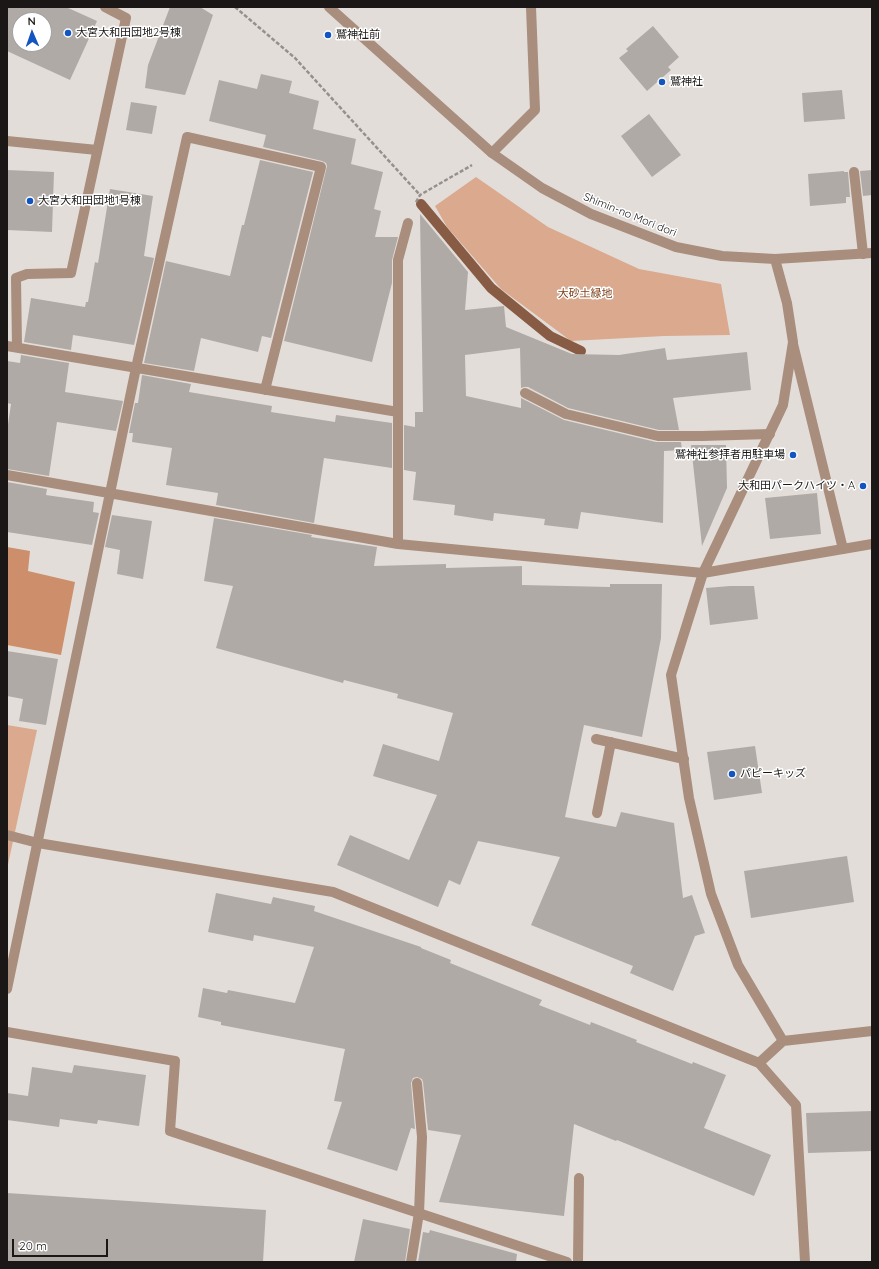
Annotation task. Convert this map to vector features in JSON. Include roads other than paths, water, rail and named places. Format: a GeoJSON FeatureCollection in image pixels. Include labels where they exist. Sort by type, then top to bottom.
{"type":"FeatureCollection","features":[{"type":"Feature","properties":{"kind":"street"},"geometry":{"type":"LineString","coordinates":[[105,7],[126,18],[70,272],[27,274],[16,278],[12,347],[398,412]]}},
{"type":"Feature","properties":{"kind":"street","name":"Shimin-no Mori dori"},"geometry":{"type":"LineString","coordinates":[[329,7],[492,153],[542,188],[591,214],[639,234],[676,247],[722,256],[775,259],[867,253]]}},
{"type":"Feature","properties":{"kind":"street"},"geometry":{"type":"LineString","coordinates":[[492,153],[535,110],[531,7]]}},
{"type":"Feature","properties":{"kind":"street"},"geometry":{"type":"LineString","coordinates":[[7,989],[136,368],[187,137],[321,167],[265,390]]}},
{"type":"Feature","properties":{"kind":"street"},"geometry":{"type":"LineString","coordinates":[[7,141],[98,150]]}},
{"type":"Feature","properties":{"kind":"street"},"geometry":{"type":"LineString","coordinates":[[854,172],[867,253]]}},
{"type":"Feature","properties":{"kind":"street"},"geometry":{"type":"LineString","coordinates":[[398,544],[398,260],[408,223]]}},
{"type":"Feature","properties":{"kind":"street"},"geometry":{"type":"LineString","coordinates":[[775,259],[787,304],[792,342],[843,549]]}},
{"type":"Feature","properties":{"kind":"street"},"geometry":{"type":"LineString","coordinates":[[783,1041],[738,965],[711,894],[689,798],[671,675],[703,573],[783,405],[792,342]]}},
{"type":"Feature","properties":{"kind":"street"},"geometry":{"type":"LineString","coordinates":[[525,392],[566,414],[658,436],[770,434]]}},
{"type":"Feature","properties":{"kind":"street"},"geometry":{"type":"LineString","coordinates":[[7,475],[398,544],[703,573],[872,544]]}},
{"type":"Feature","properties":{"kind":"street"},"geometry":{"type":"LineString","coordinates":[[596,739],[684,759]]}},
{"type":"Feature","properties":{"kind":"street"},"geometry":{"type":"LineString","coordinates":[[597,813],[611,742]]}},
{"type":"Feature","properties":{"kind":"street"},"geometry":{"type":"LineString","coordinates":[[7,836],[38,843],[333,892],[759,1063],[796,1105],[805,1262]]}},
{"type":"Feature","properties":{"kind":"street"},"geometry":{"type":"LineString","coordinates":[[759,1063],[783,1041],[872,1031]]}},
{"type":"Feature","properties":{"kind":"street"},"geometry":{"type":"LineString","coordinates":[[7,1032],[175,1061],[170,1131],[567,1262]]}},
{"type":"Feature","properties":{"kind":"street"},"geometry":{"type":"LineString","coordinates":[[411,1262],[419,1213],[422,1138],[417,1083]]}},
{"type":"Feature","properties":{"kind":"street"},"geometry":{"type":"LineString","coordinates":[[578,1262],[579,1178]]}},
{"type":"Feature","properties":{"kind":"waterway"},"geometry":{"type":"LineString","coordinates":[[421,204],[491,288],[550,336],[581,351]]}},
{"type":"Feature","properties":{"kind":"place","name":"大宮大和田団地2号棟"},"geometry":{"type":"Point","coordinates":[68,33]}},
{"type":"Feature","properties":{"kind":"place","name":"鷲神社前"},"geometry":{"type":"Point","coordinates":[328,35]}},
{"type":"Feature","properties":{"kind":"place","name":"鷲神社"},"geometry":{"type":"Point","coordinates":[662,82]}},
{"type":"Feature","properties":{"kind":"place","name":"大宮大和田団地1号棟"},"geometry":{"type":"Point","coordinates":[30,201]}},
{"type":"Feature","properties":{"kind":"place","name":"鷲神社参拝者用駐車場"},"geometry":{"type":"Point","coordinates":[793,455]}},
{"type":"Feature","properties":{"kind":"place","name":"大和田パークハイツ・A"},"geometry":{"type":"Point","coordinates":[863,486]}},
{"type":"Feature","properties":{"kind":"place","name":"パピーキッズ"},"geometry":{"type":"Point","coordinates":[732,774]}},
{"type":"Feature","properties":{"kind":"park label","name":"大砂土緑地"},"geometry":{"type":"Point","coordinates":[585,294]}}]}
